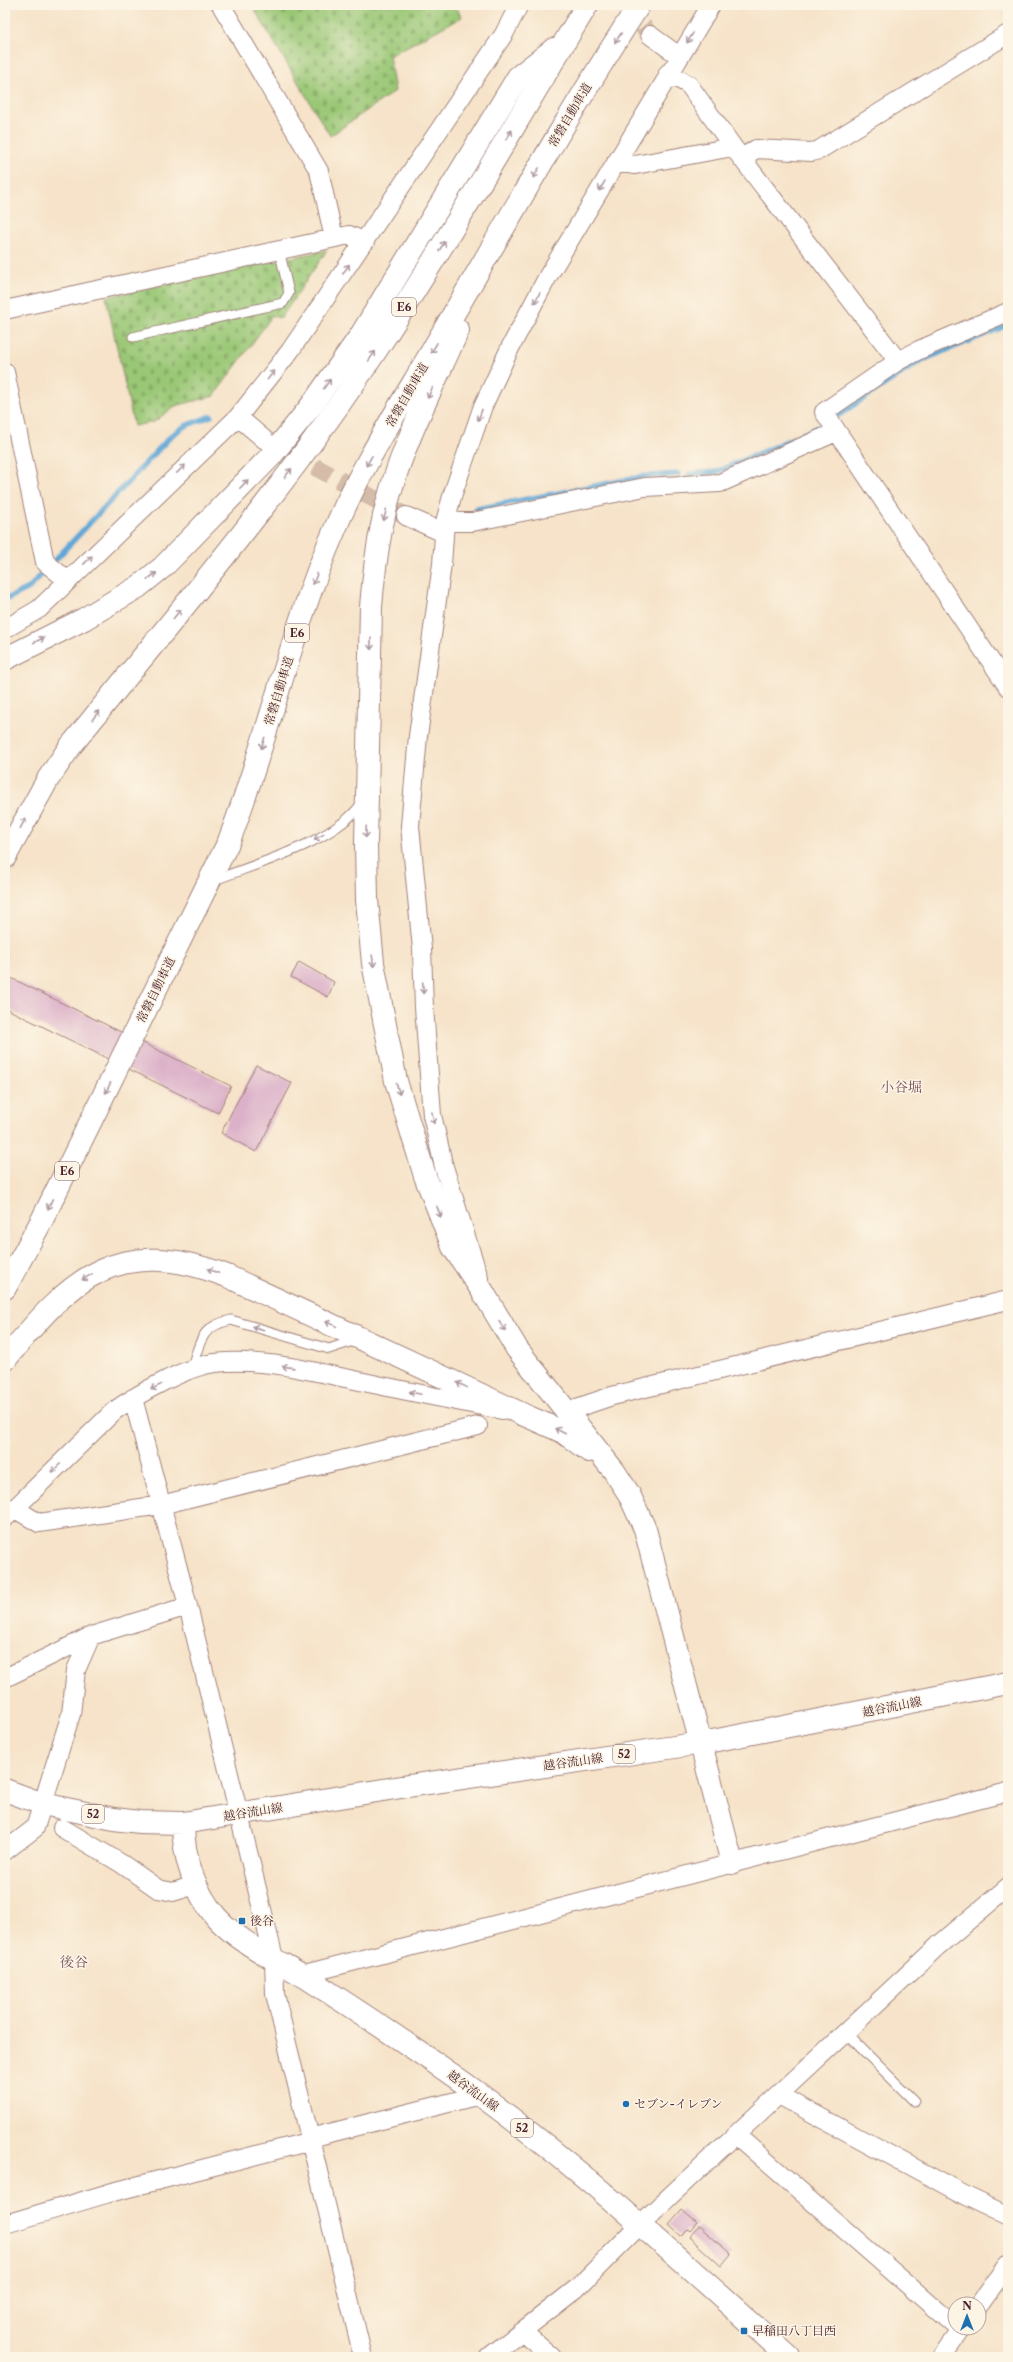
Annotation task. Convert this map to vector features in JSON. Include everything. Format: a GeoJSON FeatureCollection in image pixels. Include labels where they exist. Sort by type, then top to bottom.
{"type":"FeatureCollection","features":[{"type":"Feature","properties":{"kind":"main road","name":"E6"},"geometry":{"type":"LineString","coordinates":[[5,857],[48,779],[70,747],[292,469],[381,344],[463,212],[587,5]]}},
{"type":"Feature","properties":{"kind":"main road","name":"常磐自動車道"},"geometry":{"type":"LineString","coordinates":[[5,1288],[42,1220],[229,841],[248,792],[311,588],[335,529],[358,479],[502,230],[600,66],[639,5]]}},
{"type":"Feature","properties":{"kind":"main road"},"geometry":{"type":"LineString","coordinates":[[5,659],[84,620],[138,587],[168,562],[271,456],[311,406],[361,335],[518,77],[565,41]]}},
{"type":"Feature","properties":{"kind":"main road"},"geometry":{"type":"LineString","coordinates":[[502,230],[401,461],[390,493],[375,565],[371,607],[366,843],[369,934],[375,975],[396,1081],[426,1176],[453,1247],[483,1292],[517,1349],[568,1411],[614,1471],[629,1494],[645,1529],[702,1743],[732,1863]]}},
{"type":"Feature","properties":{"kind":"main road"},"geometry":{"type":"LineString","coordinates":[[5,1360],[37,1320],[67,1290],[90,1275],[133,1261],[160,1259],[201,1266],[227,1276],[363,1338],[563,1432],[614,1471]]}},
{"type":"Feature","properties":{"kind":"main road","name":"越谷流山線"},"geometry":{"type":"LineString","coordinates":[[5,1790],[43,1804],[120,1820],[183,1823],[239,1815],[395,1788],[702,1743],[1008,1683]]}},
{"type":"Feature","properties":{"kind":"main road","name":"越谷流山線"},"geometry":{"type":"LineString","coordinates":[[183,1823],[183,1839],[195,1885],[206,1904],[230,1931],[368,2017],[480,2095],[558,2157],[789,2357]]}},
{"type":"Feature","properties":{"kind":"street"},"geometry":{"type":"LineString","coordinates":[[221,5],[319,172],[334,238]]}},
{"type":"Feature","properties":{"kind":"street"},"geometry":{"type":"LineString","coordinates":[[5,629],[39,608],[238,417],[290,351],[504,34],[519,5]]}},
{"type":"Feature","properties":{"kind":"street"},"geometry":{"type":"LineString","coordinates":[[483,1292],[444,1167],[432,1115],[424,1007],[422,949],[410,826],[418,731],[442,564],[445,527],[452,493],[483,406],[548,276],[668,73],[711,5]]}},
{"type":"Feature","properties":{"kind":"street"},"geometry":{"type":"LineString","coordinates":[[616,162],[635,165],[756,149],[812,152],[819,150],[1008,34]]}},
{"type":"Feature","properties":{"kind":"street"},"geometry":{"type":"LineString","coordinates":[[650,35],[679,56]]}},
{"type":"Feature","properties":{"kind":"street"},"geometry":{"type":"LineString","coordinates":[[668,73],[689,85],[737,152],[898,361]]}},
{"type":"Feature","properties":{"kind":"street"},"geometry":{"type":"LineString","coordinates":[[5,310],[278,249],[349,235],[364,242]]}},
{"type":"Feature","properties":{"kind":"street"},"geometry":{"type":"LineString","coordinates":[[1008,312],[919,350],[898,361],[824,412],[1008,687]]}},
{"type":"Feature","properties":{"kind":"street"},"geometry":{"type":"LineString","coordinates":[[5,372],[45,562],[67,580]]}},
{"type":"Feature","properties":{"kind":"street"},"geometry":{"type":"LineString","coordinates":[[238,417],[265,440]]}},
{"type":"Feature","properties":{"kind":"street"},"geometry":{"type":"LineString","coordinates":[[406,516],[445,527],[646,487],[720,483],[836,432]]}},
{"type":"Feature","properties":{"kind":"street"},"geometry":{"type":"LineString","coordinates":[[568,1411],[612,1396],[1008,1300]]}},
{"type":"Feature","properties":{"kind":"street"},"geometry":{"type":"LineString","coordinates":[[478,1426],[161,1505],[39,1523],[10,1514],[109,1416],[133,1398],[191,1370],[214,1363],[250,1362],[300,1369],[522,1414]]}},
{"type":"Feature","properties":{"kind":"street"},"geometry":{"type":"LineString","coordinates":[[133,1398],[188,1606],[274,1958],[275,1994],[363,2357]]}},
{"type":"Feature","properties":{"kind":"street"},"geometry":{"type":"LineString","coordinates":[[5,1678],[91,1636],[188,1606]]}},
{"type":"Feature","properties":{"kind":"street"},"geometry":{"type":"LineString","coordinates":[[5,1851],[35,1828],[71,1714],[76,1670],[91,1636]]}},
{"type":"Feature","properties":{"kind":"street"},"geometry":{"type":"LineString","coordinates":[[301,1975],[1008,1792]]}},
{"type":"Feature","properties":{"kind":"street"},"geometry":{"type":"LineString","coordinates":[[62,1828],[122,1864],[158,1888],[173,1892],[195,1885]]}},
{"type":"Feature","properties":{"kind":"street"},"geometry":{"type":"LineString","coordinates":[[489,2357],[576,2289],[639,2226],[939,1945],[1008,1887]]}},
{"type":"Feature","properties":{"kind":"street"},"geometry":{"type":"LineString","coordinates":[[5,2224],[109,2193],[480,2095]]}},
{"type":"Feature","properties":{"kind":"street"},"geometry":{"type":"LineString","coordinates":[[779,2095],[966,2196],[1008,2216]]}},
{"type":"Feature","properties":{"kind":"street"},"geometry":{"type":"LineString","coordinates":[[736,2135],[947,2318]]}},
{"type":"Feature","properties":{"kind":"street"},"geometry":{"type":"LineString","coordinates":[[986,2296],[1008,2265]]}},
{"type":"Feature","properties":{"kind":"street"},"geometry":{"type":"LineString","coordinates":[[522,2331],[552,2357]]}},
{"type":"Feature","properties":{"kind":"street"},"geometry":{"type":"LineString","coordinates":[[941,2357],[954,2336]]}},
{"type":"Feature","properties":{"kind":"lane"},"geometry":{"type":"LineString","coordinates":[[133,337],[283,304],[289,293],[278,249]]}},
{"type":"Feature","properties":{"kind":"lane"},"geometry":{"type":"LineString","coordinates":[[210,882],[310,843],[339,825],[359,807],[368,793]]}},
{"type":"Feature","properties":{"kind":"lane"},"geometry":{"type":"LineString","coordinates":[[191,1370],[204,1334],[215,1324],[231,1320],[329,1349],[363,1338]]}},
{"type":"Feature","properties":{"kind":"lane"},"geometry":{"type":"LineString","coordinates":[[846,2033],[914,2101]]}},
{"type":"Feature","properties":{"kind":"green space"},"geometry":{"type":"Polygon","coordinates":[[[252,5],[455,5],[462,17],[389,56],[395,91],[330,136],[252,5]]]}},
{"type":"Feature","properties":{"kind":"green space"},"geometry":{"type":"Polygon","coordinates":[[[327,250],[281,318],[272,316],[214,396],[175,406],[154,422],[134,426],[106,297],[327,250]]]}},
{"type":"Feature","properties":{"kind":"building"},"geometry":{"type":"Polygon","coordinates":[[[299,962],[334,982],[328,997],[291,977],[299,962]]]}},
{"type":"Feature","properties":{"kind":"building"},"geometry":{"type":"Polygon","coordinates":[[[5,975],[231,1086],[218,1113],[5,1008],[5,975]]]}},
{"type":"Feature","properties":{"kind":"building"},"geometry":{"type":"Polygon","coordinates":[[[256,1065],[292,1083],[256,1152],[221,1133],[256,1065]]]}},
{"type":"Feature","properties":{"kind":"building"},"geometry":{"type":"Polygon","coordinates":[[[682,2210],[697,2223],[690,2231],[688,2229],[681,2236],[669,2225],[682,2210]]]}},
{"type":"Feature","properties":{"kind":"building"},"geometry":{"type":"Polygon","coordinates":[[[699,2226],[731,2254],[721,2266],[689,2237],[699,2226]]]}},
{"type":"Feature","properties":{"kind":"waterway"},"geometry":{"type":"LineString","coordinates":[[837,416],[920,361],[1008,325]]}},
{"type":"Feature","properties":{"kind":"waterway"},"geometry":{"type":"LineString","coordinates":[[5,600],[29,588],[172,435],[185,426],[211,416]]}},
{"type":"Feature","properties":{"kind":"waterway"},"geometry":{"type":"LineString","coordinates":[[689,474],[716,472],[819,427]]}},
{"type":"Feature","properties":{"kind":"waterway"},"geometry":{"type":"LineString","coordinates":[[476,509],[646,476],[678,474]]}},
{"type":"Feature","properties":{"kind":"tunnel"},"geometry":{"type":"LineString","coordinates":[[626,5],[650,35]]}},
{"type":"Feature","properties":{"kind":"tunnel"},"geometry":{"type":"LineString","coordinates":[[267,441],[406,516]]}},
{"type":"Feature","properties":{"kind":"place","name":"後谷"},"geometry":{"type":"Point","coordinates":[242,1921]}},
{"type":"Feature","properties":{"kind":"place","name":"セブン-イレブン"},"geometry":{"type":"Point","coordinates":[626,2104]}},
{"type":"Feature","properties":{"kind":"place","name":"早稲田八丁目西"},"geometry":{"type":"Point","coordinates":[744,2331]}},
{"type":"Feature","properties":{"kind":"district","name":"小谷堀"},"geometry":{"type":"Point","coordinates":[901,1087]}},
{"type":"Feature","properties":{"kind":"district","name":"後谷"},"geometry":{"type":"Point","coordinates":[74,1962]}}]}
